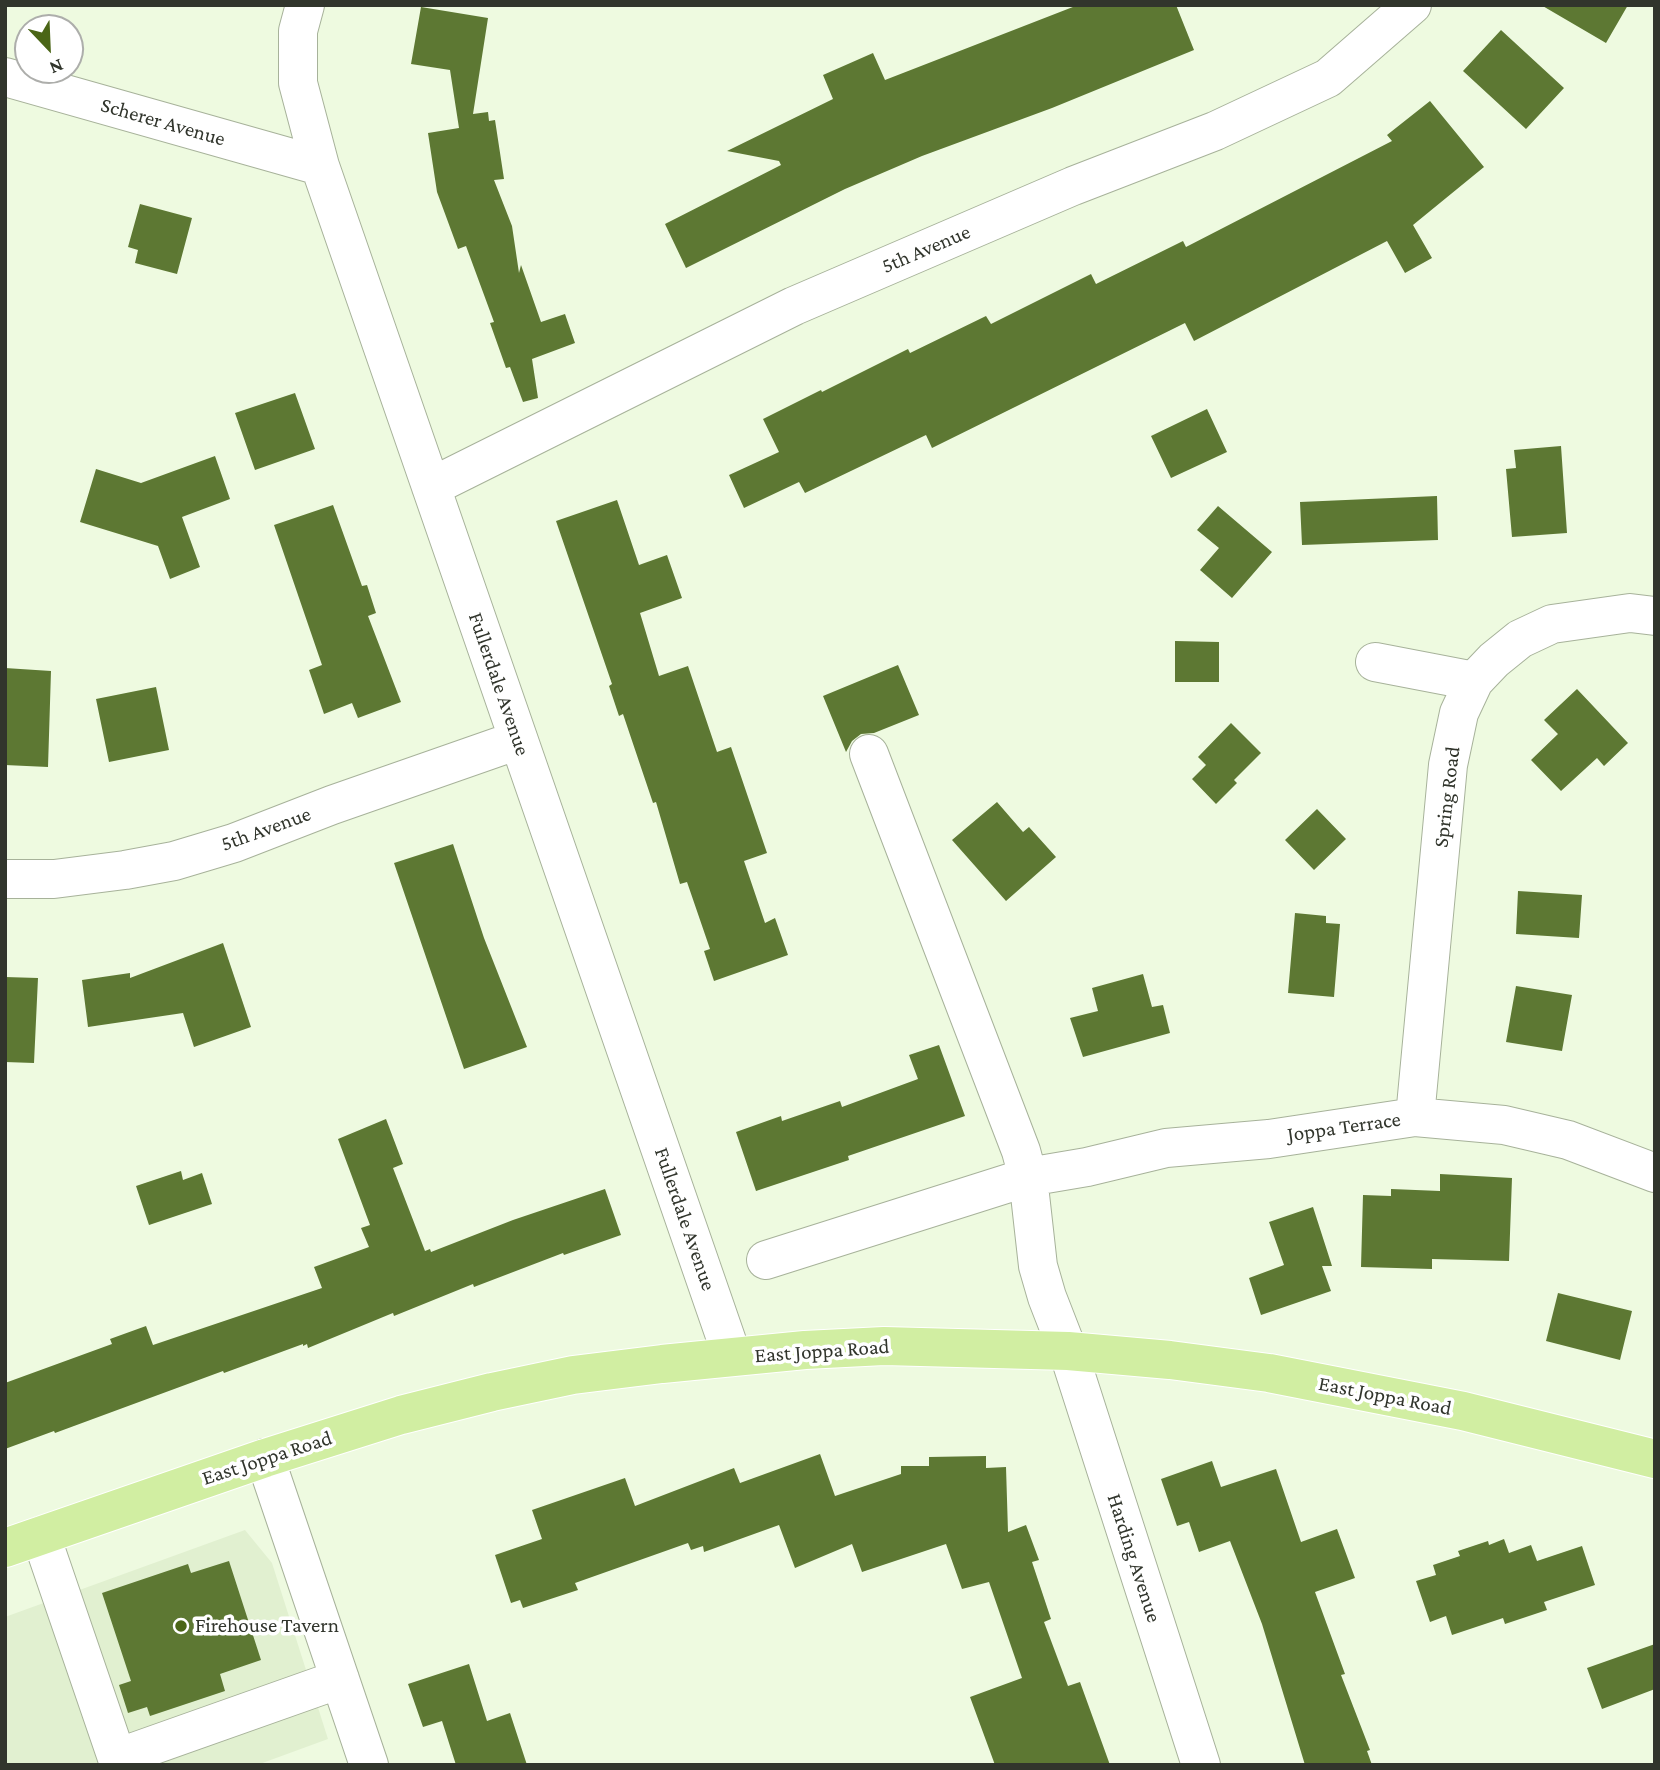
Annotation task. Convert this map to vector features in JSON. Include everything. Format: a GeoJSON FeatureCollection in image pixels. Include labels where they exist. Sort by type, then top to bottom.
{"type":"FeatureCollection","features":[{"type":"Feature","properties":{"kind":"main road","name":"East Joppa Road"},"geometry":{"type":"LineString","coordinates":[[5,1548],[265,1458],[401,1415],[492,1392],[573,1375],[732,1356],[884,1346],[1068,1351],[1170,1360],[1269,1373],[1463,1411],[1655,1459]]}},
{"type":"Feature","properties":{"kind":"street","name":"Fullerdale Avenue"},"geometry":{"type":"LineString","coordinates":[[305,5],[298,32],[298,83],[320,166],[732,1356]]}},
{"type":"Feature","properties":{"kind":"street","name":"5th Avenue"},"geometry":{"type":"LineString","coordinates":[[431,487],[794,306],[1073,186],[1215,131],[1328,78],[1412,5]]}},
{"type":"Feature","properties":{"kind":"street","name":"Scherer Avenue"},"geometry":{"type":"LineString","coordinates":[[5,78],[320,166]]}},
{"type":"Feature","properties":{"kind":"street","name":"Spring Road"},"geometry":{"type":"LineString","coordinates":[[1415,1117],[1448,765],[1459,713],[1474,681],[1520,639],[1552,624],[1629,612],[1655,616]]}},
{"type":"Feature","properties":{"kind":"street"},"geometry":{"type":"LineString","coordinates":[[1375,662],[1474,681]]}},
{"type":"Feature","properties":{"kind":"street","name":"5th Avenue"},"geometry":{"type":"LineString","coordinates":[[5,879],[54,880],[174,861],[234,843],[332,804],[518,740]]}},
{"type":"Feature","properties":{"kind":"street"},"geometry":{"type":"LineString","coordinates":[[869,754],[1021,1152],[1028,1177],[1038,1266],[1068,1351]]}},
{"type":"Feature","properties":{"kind":"street","name":"Joppa Terrace"},"geometry":{"type":"LineString","coordinates":[[766,1260],[1028,1177],[1087,1167],[1166,1148],[1269,1139],[1415,1117],[1504,1125],[1556,1137],[1655,1172]]}},
{"type":"Feature","properties":{"kind":"street","name":"Harding Avenue"},"geometry":{"type":"LineString","coordinates":[[1068,1351],[1201,1765]]}},
{"type":"Feature","properties":{"kind":"street"},"geometry":{"type":"LineString","coordinates":[[265,1458],[369,1765]]}},
{"type":"Feature","properties":{"kind":"street"},"geometry":{"type":"LineString","coordinates":[[41,1536],[117,1758],[340,1679]]}},
{"type":"Feature","properties":{"kind":"shaded area"},"geometry":{"type":"Polygon","coordinates":[[[245,1530],[272,1563],[328,1739],[257,1765],[5,1765],[5,1617],[245,1530]]]}},
{"type":"Feature","properties":{"kind":"building"},"geometry":{"type":"Polygon","coordinates":[[[1078,5],[1176,5],[1194,50],[1052,108],[922,156],[845,189],[686,268],[665,224],[781,165],[779,161],[727,151],[833,99],[823,75],[873,53],[885,80],[1078,5]]]}},
{"type":"Feature","properties":{"kind":"building"},"geometry":{"type":"Polygon","coordinates":[[[1541,5],[1628,5],[1606,43],[1541,5]]]}},
{"type":"Feature","properties":{"kind":"building"},"geometry":{"type":"Polygon","coordinates":[[[421,7],[488,18],[473,114],[488,112],[489,121],[495,120],[504,179],[494,180],[512,226],[519,273],[521,265],[541,322],[565,314],[575,343],[532,359],[538,398],[523,402],[510,367],[506,368],[490,323],[494,322],[466,246],[458,249],[437,192],[428,133],[459,128],[450,70],[411,64],[421,7]]]}},
{"type":"Feature","properties":{"kind":"building"},"geometry":{"type":"Polygon","coordinates":[[[1501,30],[1564,88],[1526,129],[1463,71],[1501,30]]]}},
{"type":"Feature","properties":{"kind":"building"},"geometry":{"type":"Polygon","coordinates":[[[1430,101],[1484,167],[1413,225],[1432,258],[1405,273],[1387,241],[1194,341],[1185,323],[932,448],[926,435],[805,493],[799,482],[744,508],[729,475],[779,452],[763,419],[908,349],[910,353],[986,316],[991,324],[1091,274],[1096,284],[1183,241],[1186,247],[1392,141],[1387,135],[1430,101]]]}},
{"type":"Feature","properties":{"kind":"building"},"geometry":{"type":"Polygon","coordinates":[[[140,204],[192,218],[177,274],[135,263],[138,250],[128,247],[140,204]]]}},
{"type":"Feature","properties":{"kind":"building"},"geometry":{"type":"Polygon","coordinates":[[[295,393],[315,449],[255,470],[235,413],[295,393]]]}},
{"type":"Feature","properties":{"kind":"building"},"geometry":{"type":"Polygon","coordinates":[[[1207,409],[1227,452],[1171,478],[1151,436],[1207,409]]]}},
{"type":"Feature","properties":{"kind":"building"},"geometry":{"type":"Polygon","coordinates":[[[1561,446],[1567,533],[1512,537],[1506,469],[1516,468],[1514,450],[1561,446]]]}},
{"type":"Feature","properties":{"kind":"building"},"geometry":{"type":"Polygon","coordinates":[[[215,456],[230,499],[182,517],[200,567],[170,579],[158,546],[80,522],[96,469],[141,483],[215,456]]]}},
{"type":"Feature","properties":{"kind":"building"},"geometry":{"type":"Polygon","coordinates":[[[1437,496],[1438,540],[1302,545],[1300,502],[1437,496]]]}},
{"type":"Feature","properties":{"kind":"building"},"geometry":{"type":"Polygon","coordinates":[[[617,500],[639,565],[667,555],[682,598],[640,613],[659,676],[688,666],[717,752],[731,747],[767,853],[744,861],[765,923],[775,918],[788,955],[714,981],[704,951],[710,949],[687,882],[680,884],[656,802],[653,803],[623,714],[619,716],[609,686],[612,684],[556,521],[617,500]]]}},
{"type":"Feature","properties":{"kind":"building"},"geometry":{"type":"Polygon","coordinates":[[[333,505],[362,586],[367,585],[376,613],[368,616],[401,702],[358,718],[352,703],[324,714],[309,670],[322,665],[274,525],[333,505]]]}},
{"type":"Feature","properties":{"kind":"building"},"geometry":{"type":"Polygon","coordinates":[[[1218,506],[1272,552],[1232,598],[1200,570],[1219,548],[1197,530],[1218,506]]]}},
{"type":"Feature","properties":{"kind":"building"},"geometry":{"type":"Polygon","coordinates":[[[1175,641],[1219,642],[1219,682],[1175,682],[1175,641]]]}},
{"type":"Feature","properties":{"kind":"building"},"geometry":{"type":"Polygon","coordinates":[[[898,665],[919,715],[874,733],[861,734],[852,741],[846,752],[823,696],[898,665]]]}},
{"type":"Feature","properties":{"kind":"building"},"geometry":{"type":"Polygon","coordinates":[[[5,668],[51,671],[48,767],[5,765],[5,668]]]}},
{"type":"Feature","properties":{"kind":"building"},"geometry":{"type":"Polygon","coordinates":[[[156,687],[169,750],[109,762],[96,699],[156,687]]]}},
{"type":"Feature","properties":{"kind":"building"},"geometry":{"type":"Polygon","coordinates":[[[1577,689],[1628,743],[1604,766],[1597,758],[1561,791],[1531,760],[1558,734],[1544,720],[1577,689]]]}},
{"type":"Feature","properties":{"kind":"building"},"geometry":{"type":"Polygon","coordinates":[[[1231,723],[1261,753],[1234,780],[1237,783],[1216,804],[1192,779],[1206,765],[1198,757],[1231,723]]]}},
{"type":"Feature","properties":{"kind":"building"},"geometry":{"type":"Polygon","coordinates":[[[997,802],[1023,832],[1029,827],[1056,857],[1006,901],[952,840],[997,802]]]}},
{"type":"Feature","properties":{"kind":"building"},"geometry":{"type":"Polygon","coordinates":[[[1317,809],[1346,839],[1314,870],[1285,840],[1317,809]]]}},
{"type":"Feature","properties":{"kind":"building"},"geometry":{"type":"Polygon","coordinates":[[[453,844],[484,938],[527,1047],[464,1069],[394,863],[453,844]]]}},
{"type":"Feature","properties":{"kind":"building"},"geometry":{"type":"Polygon","coordinates":[[[1518,891],[1582,895],[1579,938],[1516,934],[1518,891]]]}},
{"type":"Feature","properties":{"kind":"building"},"geometry":{"type":"Polygon","coordinates":[[[1295,913],[1326,916],[1326,923],[1340,924],[1334,997],[1288,993],[1295,913]]]}},
{"type":"Feature","properties":{"kind":"building"},"geometry":{"type":"Polygon","coordinates":[[[223,943],[251,1027],[194,1047],[183,1013],[88,1027],[82,980],[130,973],[130,978],[223,943]]]}},
{"type":"Feature","properties":{"kind":"building"},"geometry":{"type":"Polygon","coordinates":[[[1143,974],[1152,1007],[1163,1005],[1170,1033],[1083,1057],[1070,1018],[1098,1011],[1092,988],[1143,974]]]}},
{"type":"Feature","properties":{"kind":"building"},"geometry":{"type":"Polygon","coordinates":[[[5,977],[38,978],[34,1063],[5,1062],[5,977]]]}},
{"type":"Feature","properties":{"kind":"building"},"geometry":{"type":"Polygon","coordinates":[[[1516,986],[1572,995],[1562,1051],[1506,1042],[1516,986]]]}},
{"type":"Feature","properties":{"kind":"building"},"geometry":{"type":"Polygon","coordinates":[[[939,1045],[965,1116],[848,1156],[849,1160],[756,1191],[736,1132],[781,1116],[782,1121],[840,1101],[842,1107],[918,1079],[909,1055],[939,1045]]]}},
{"type":"Feature","properties":{"kind":"building"},"geometry":{"type":"Polygon","coordinates":[[[386,1119],[403,1164],[393,1168],[425,1251],[430,1249],[431,1252],[513,1220],[605,1189],[621,1235],[564,1255],[563,1253],[474,1287],[473,1284],[308,1348],[307,1344],[303,1344],[5,1449],[5,1383],[112,1344],[110,1339],[146,1326],[153,1345],[322,1288],[314,1267],[369,1247],[361,1228],[370,1225],[338,1139],[386,1119]]]}},
{"type":"Feature","properties":{"kind":"building"},"geometry":{"type":"Polygon","coordinates":[[[181,1171],[183,1180],[202,1173],[212,1204],[149,1225],[136,1186],[181,1171]]]}},
{"type":"Feature","properties":{"kind":"building"},"geometry":{"type":"Polygon","coordinates":[[[1440,1174],[1512,1178],[1509,1261],[1432,1259],[1432,1269],[1361,1267],[1363,1195],[1391,1196],[1391,1189],[1440,1191],[1440,1174]]]}},
{"type":"Feature","properties":{"kind":"building"},"geometry":{"type":"Polygon","coordinates":[[[1313,1207],[1332,1266],[1322,1266],[1331,1291],[1261,1315],[1249,1278],[1284,1265],[1269,1222],[1313,1207]]]}},
{"type":"Feature","properties":{"kind":"building"},"geometry":{"type":"Polygon","coordinates":[[[1558,1293],[1632,1311],[1620,1360],[1546,1341],[1558,1293]]]}},
{"type":"Feature","properties":{"kind":"building"},"geometry":{"type":"Polygon","coordinates":[[[820,1454],[835,1496],[901,1474],[901,1466],[929,1466],[929,1457],[986,1456],[986,1468],[1006,1467],[1008,1532],[1026,1525],[1039,1560],[1032,1562],[1051,1619],[1044,1622],[1068,1686],[1080,1682],[1110,1765],[995,1765],[970,1697],[1022,1678],[989,1582],[962,1589],[946,1544],[862,1572],[852,1544],[795,1568],[779,1525],[704,1552],[703,1546],[691,1550],[688,1543],[575,1583],[578,1590],[523,1608],[520,1600],[511,1603],[495,1555],[542,1539],[532,1510],[625,1478],[635,1506],[734,1468],[740,1483],[820,1454]]]}},
{"type":"Feature","properties":{"kind":"building"},"geometry":{"type":"Polygon","coordinates":[[[1212,1461],[1221,1487],[1276,1469],[1301,1542],[1337,1529],[1355,1578],[1315,1592],[1345,1674],[1341,1675],[1370,1750],[1367,1751],[1372,1765],[1305,1765],[1262,1624],[1230,1541],[1199,1552],[1189,1522],[1177,1526],[1161,1479],[1212,1461]]]}},
{"type":"Feature","properties":{"kind":"building"},"geometry":{"type":"Polygon","coordinates":[[[1504,1539],[1509,1553],[1531,1545],[1537,1561],[1582,1546],[1595,1585],[1544,1602],[1547,1610],[1505,1624],[1503,1618],[1452,1635],[1446,1616],[1430,1622],[1416,1581],[1436,1575],[1433,1565],[1460,1556],[1458,1551],[1488,1541],[1489,1545],[1504,1539]]]}},
{"type":"Feature","properties":{"kind":"building","name":"Firehouse Tavern"},"geometry":{"type":"Polygon","coordinates":[[[229,1561],[261,1660],[220,1674],[225,1691],[150,1716],[147,1707],[128,1713],[119,1685],[131,1681],[102,1593],[188,1564],[191,1573],[229,1561]]]}},
{"type":"Feature","properties":{"kind":"building"},"geometry":{"type":"Polygon","coordinates":[[[1655,1644],[1655,1689],[1602,1709],[1587,1668],[1655,1644]]]}},
{"type":"Feature","properties":{"kind":"building"},"geometry":{"type":"Polygon","coordinates":[[[469,1664],[487,1721],[510,1713],[527,1765],[456,1765],[442,1721],[423,1727],[408,1684],[469,1664]]]}},
{"type":"Feature","properties":{"kind":"place","name":"Firehouse Tavern"},"geometry":{"type":"Point","coordinates":[181,1626]}}]}
